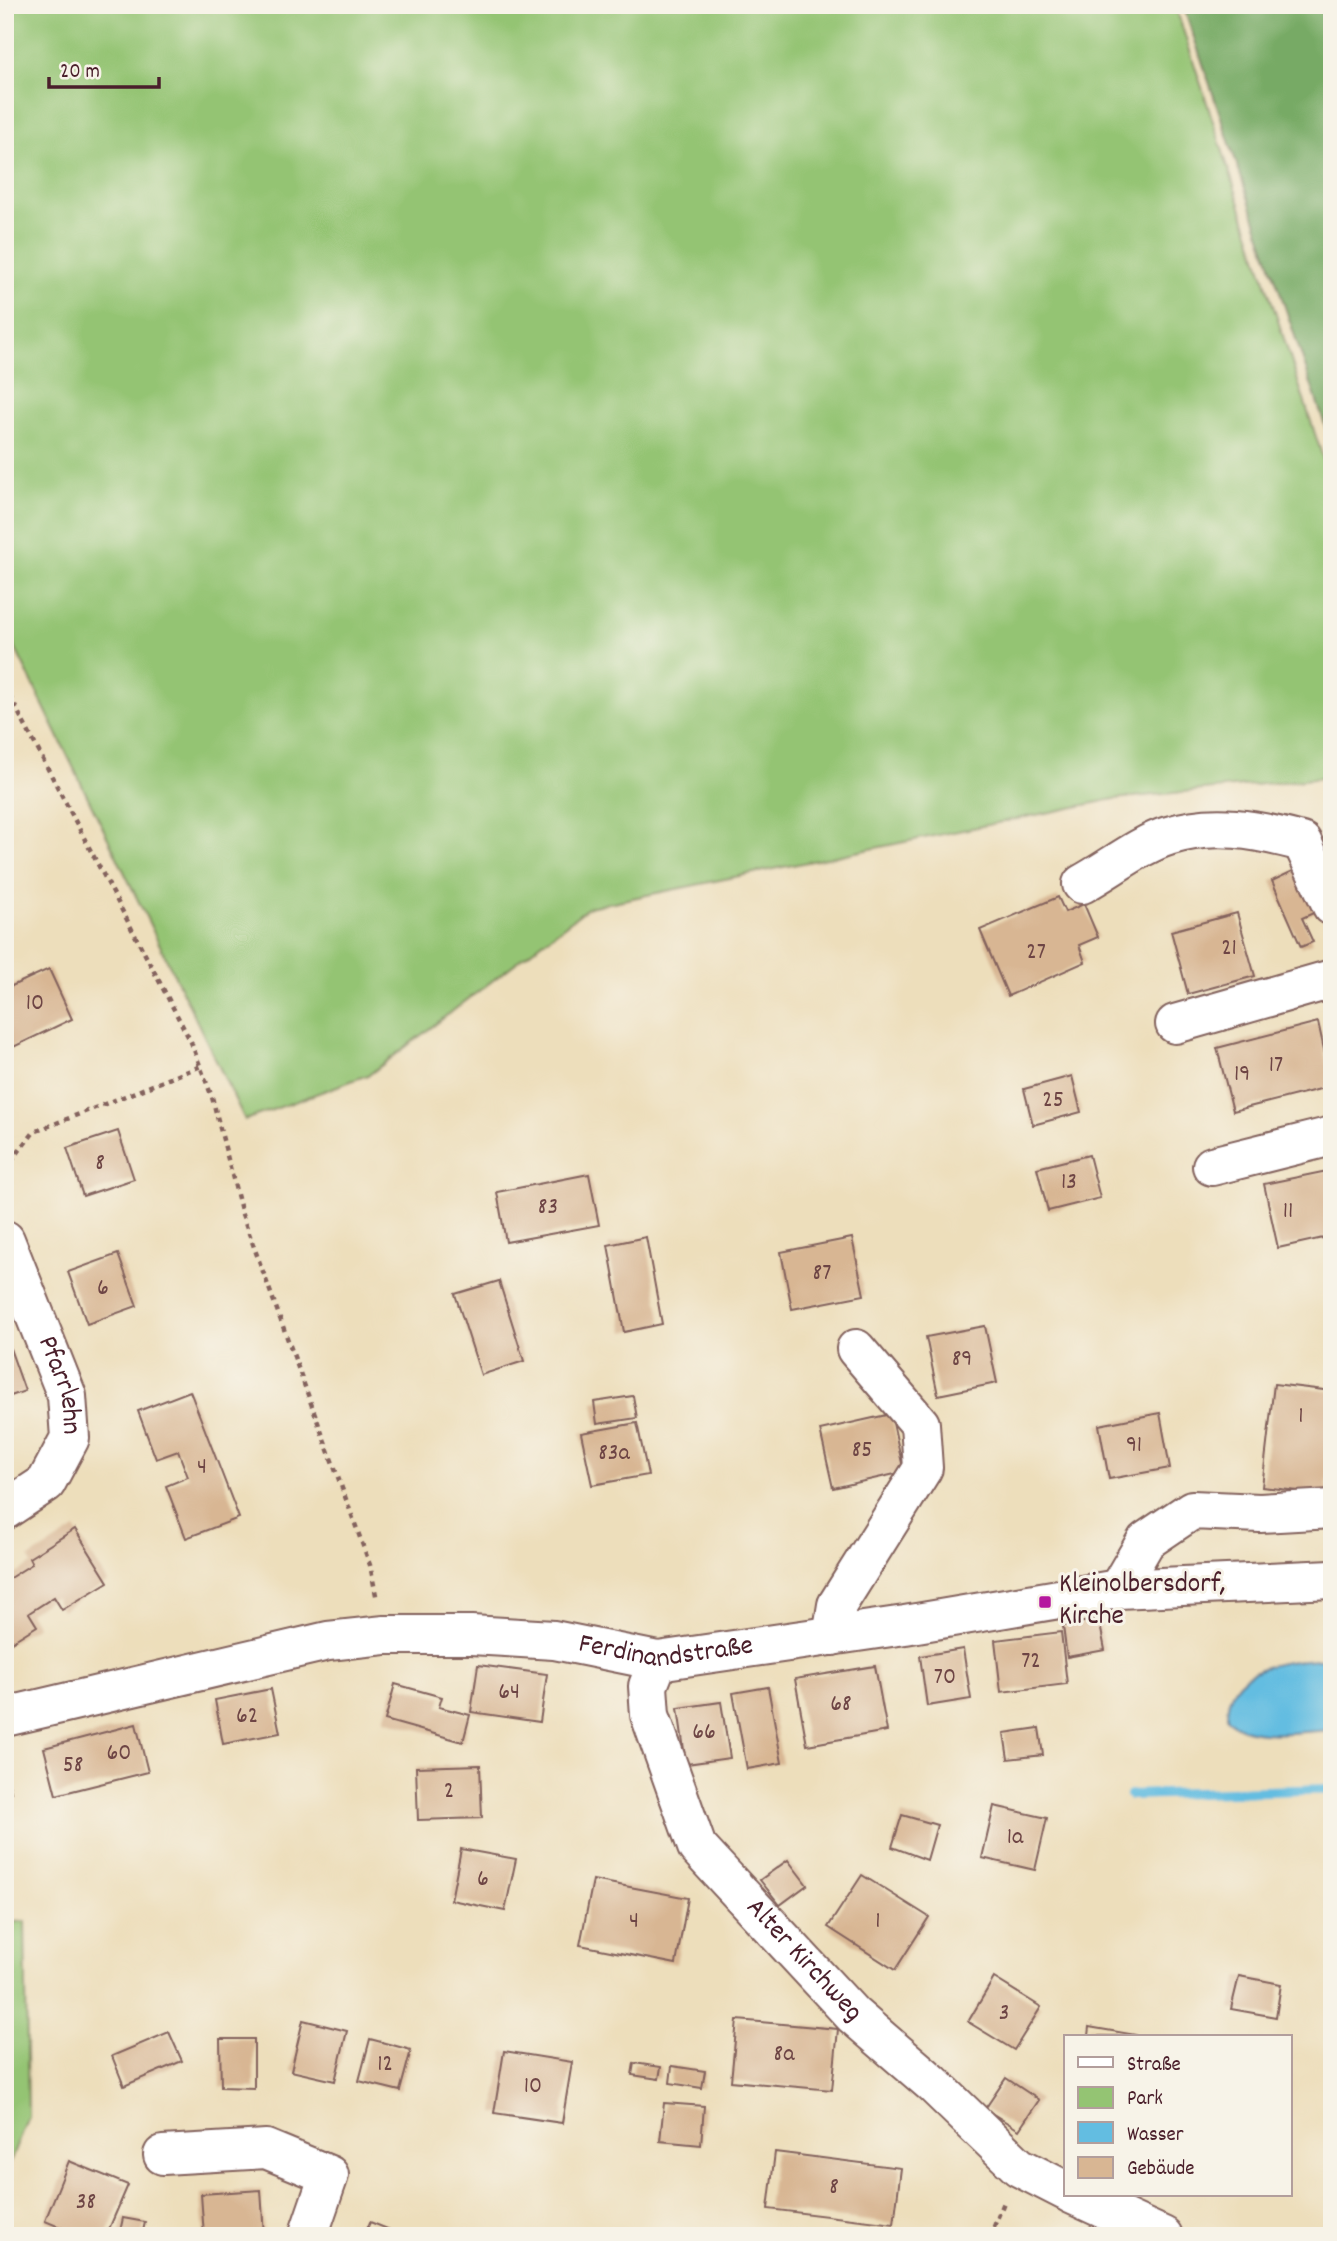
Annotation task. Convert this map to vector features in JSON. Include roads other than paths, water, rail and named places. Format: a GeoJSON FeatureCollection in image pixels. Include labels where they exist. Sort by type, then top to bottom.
{"type":"FeatureCollection","features":[{"type":"Feature","properties":{"kind":"street"},"geometry":{"type":"LineString","coordinates":[[1082,884],[1166,836],[1212,827],[1256,830],[1302,842],[1332,906]]}},
{"type":"Feature","properties":{"kind":"street"},"geometry":{"type":"LineString","coordinates":[[1175,1024],[1332,979]]}},
{"type":"Feature","properties":{"kind":"street"},"geometry":{"type":"LineString","coordinates":[[1212,1166],[1332,1136]]}},
{"type":"Feature","properties":{"kind":"street","name":"Pfarrlehn"},"geometry":{"type":"LineString","coordinates":[[5,1240],[67,1396],[69,1438],[46,1483],[5,1510]]}},
{"type":"Feature","properties":{"kind":"street"},"geometry":{"type":"LineString","coordinates":[[832,1636],[837,1605],[923,1468],[920,1424],[856,1349]]}},
{"type":"Feature","properties":{"kind":"street"},"geometry":{"type":"LineString","coordinates":[[1118,1589],[1146,1541],[1192,1510],[1260,1513],[1332,1509]]}},
{"type":"Feature","properties":{"kind":"street","name":"Ferdinandstraße"},"geometry":{"type":"LineString","coordinates":[[5,1717],[328,1641],[385,1636],[471,1635],[554,1640],[658,1661],[832,1636],[1118,1589],[1332,1579]]}},
{"type":"Feature","properties":{"kind":"street","name":"Alter Kirchweg"},"geometry":{"type":"LineString","coordinates":[[658,1661],[648,1686],[650,1714],[697,1847],[853,2015],[932,2083],[1019,2167],[1064,2190]]}},
{"type":"Feature","properties":{"kind":"street"},"geometry":{"type":"LineString","coordinates":[[163,2155],[266,2149],[329,2175],[308,2236]]}},
{"type":"Feature","properties":{"kind":"street"},"geometry":{"type":"LineString","coordinates":[[1075,2196],[1163,2236]]}},
{"type":"Feature","properties":{"kind":"water"},"geometry":{"type":"Polygon","coordinates":[[[1332,1658],[1332,1730],[1262,1733],[1249,1731],[1227,1719],[1229,1700],[1237,1686],[1248,1675],[1279,1664],[1332,1658]]]}},
{"type":"Feature","properties":{"kind":"waterway"},"geometry":{"type":"LineString","coordinates":[[1131,1795],[1332,1789]]}},
{"type":"Feature","properties":{"kind":"place","name":"Kleinolbersdorf, Kirche"},"geometry":{"type":"Point","coordinates":[1045,1602]}}]}
